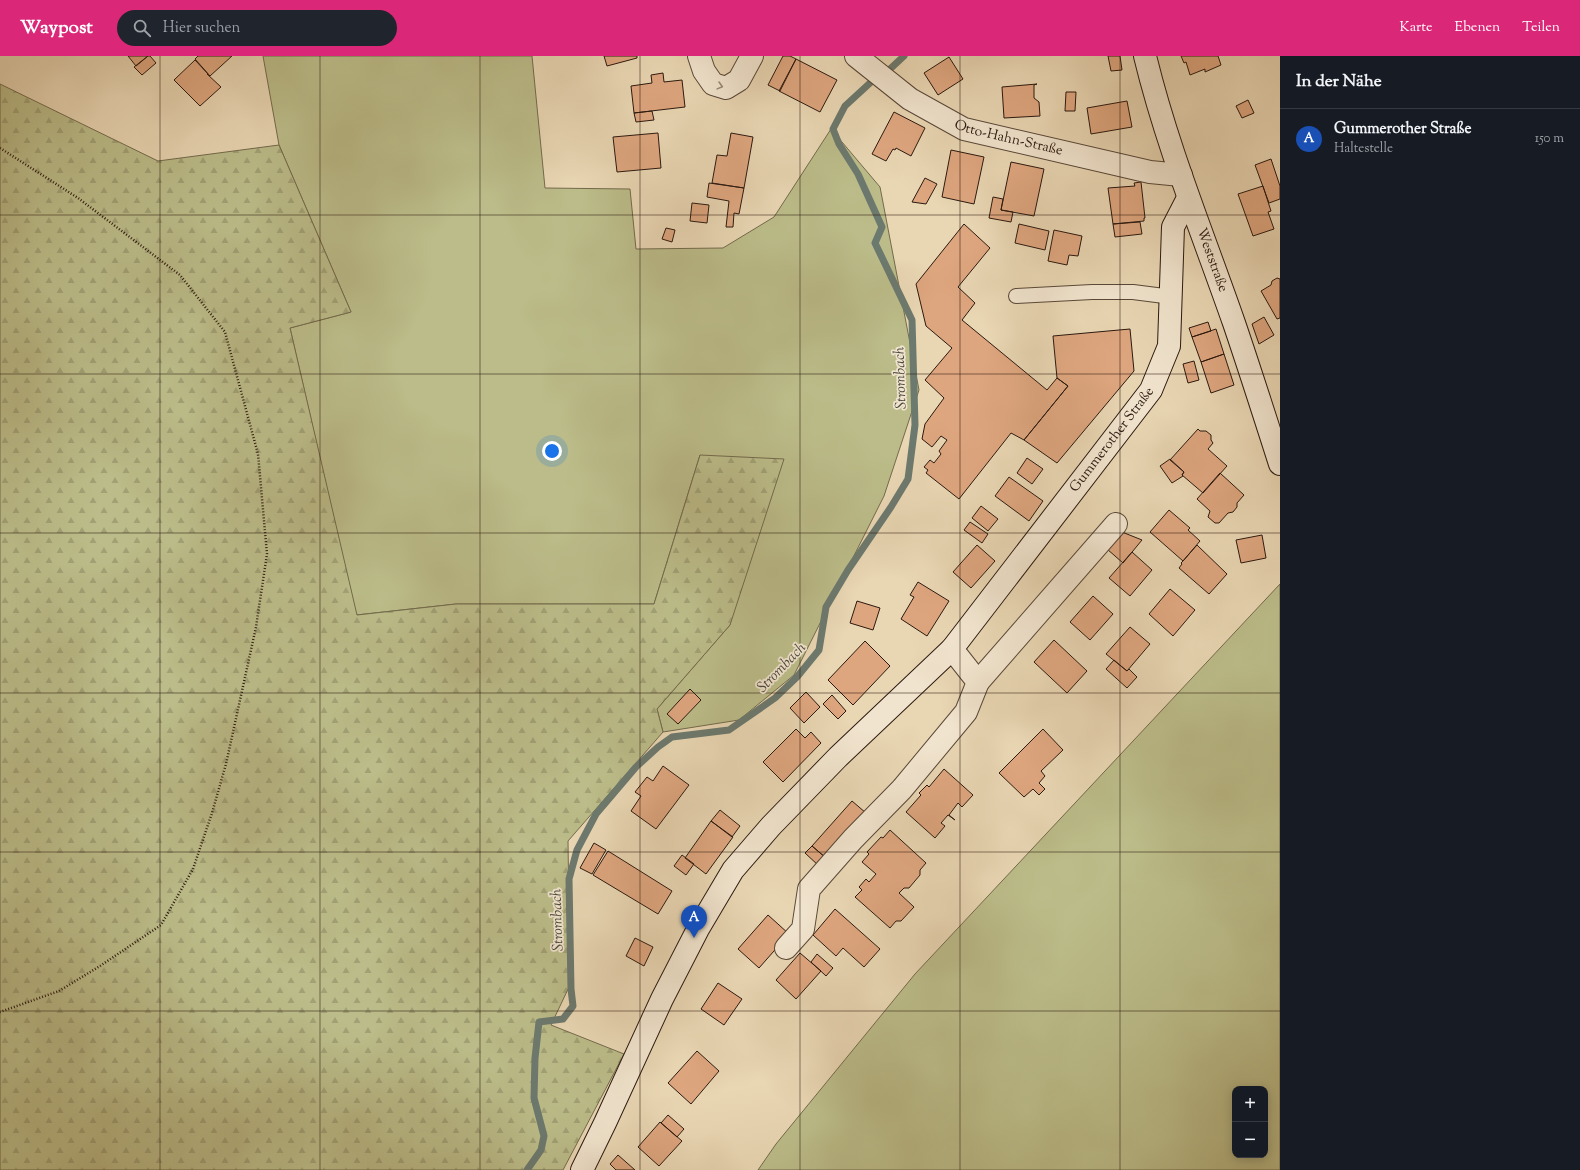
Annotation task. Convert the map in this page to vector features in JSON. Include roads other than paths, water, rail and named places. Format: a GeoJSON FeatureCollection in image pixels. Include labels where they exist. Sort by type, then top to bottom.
{"type":"FeatureCollection","features":[{"type":"Feature","properties":{"kind":"street"},"geometry":{"type":"LineString","coordinates":[[700,56],[704,71],[713,84],[726,88],[739,80],[752,56]]}},
{"type":"Feature","properties":{"kind":"street","name":"Otto-Hahn-Straße"},"geometry":{"type":"LineString","coordinates":[[856,56],[910,99],[964,129],[1150,172],[1181,175]]}},
{"type":"Feature","properties":{"kind":"street","name":"Weststraße"},"geometry":{"type":"LineString","coordinates":[[1145,56],[1188,198],[1234,324],[1280,464]]}},
{"type":"Feature","properties":{"kind":"street","name":"Gummerother Straße"},"geometry":{"type":"LineString","coordinates":[[582,1170],[606,1123],[662,999],[698,929],[734,870],[771,826],[838,757],[952,649],[1151,390],[1170,346],[1173,227],[1188,198]]}},
{"type":"Feature","properties":{"kind":"street"},"geometry":{"type":"LineString","coordinates":[[786,948],[803,929],[809,889],[853,839],[902,789],[966,712],[978,682],[1116,524]]}},
{"type":"Feature","properties":{"kind":"street"},"geometry":{"type":"LineString","coordinates":[[952,649],[978,682]]}},
{"type":"Feature","properties":{"kind":"lane"},"geometry":{"type":"LineString","coordinates":[[1016,296],[1092,292],[1133,292],[1172,297]]}},
{"type":"Feature","properties":{"kind":"waterway","name":"Strombach"},"geometry":{"type":"LineString","coordinates":[[890,69],[904,56]]}},
{"type":"Feature","properties":{"kind":"waterway","name":"Strombach"},"geometry":{"type":"LineString","coordinates":[[527,1170],[541,1150],[544,1136],[534,1098],[535,1058],[539,1022],[563,1019],[573,1006],[571,989],[569,879],[577,850],[596,814],[636,767],[658,747],[672,737],[729,730],[775,698],[797,677],[819,650],[826,607],[848,570],[891,507],[908,479],[915,425],[912,320],[875,243],[882,227],[858,174],[839,144],[833,129],[845,106],[870,83]]}},
{"type":"Feature","properties":{"kind":"place","name":"Gummerother Straße"},"geometry":{"type":"Point","coordinates":[694,938]}}]}
